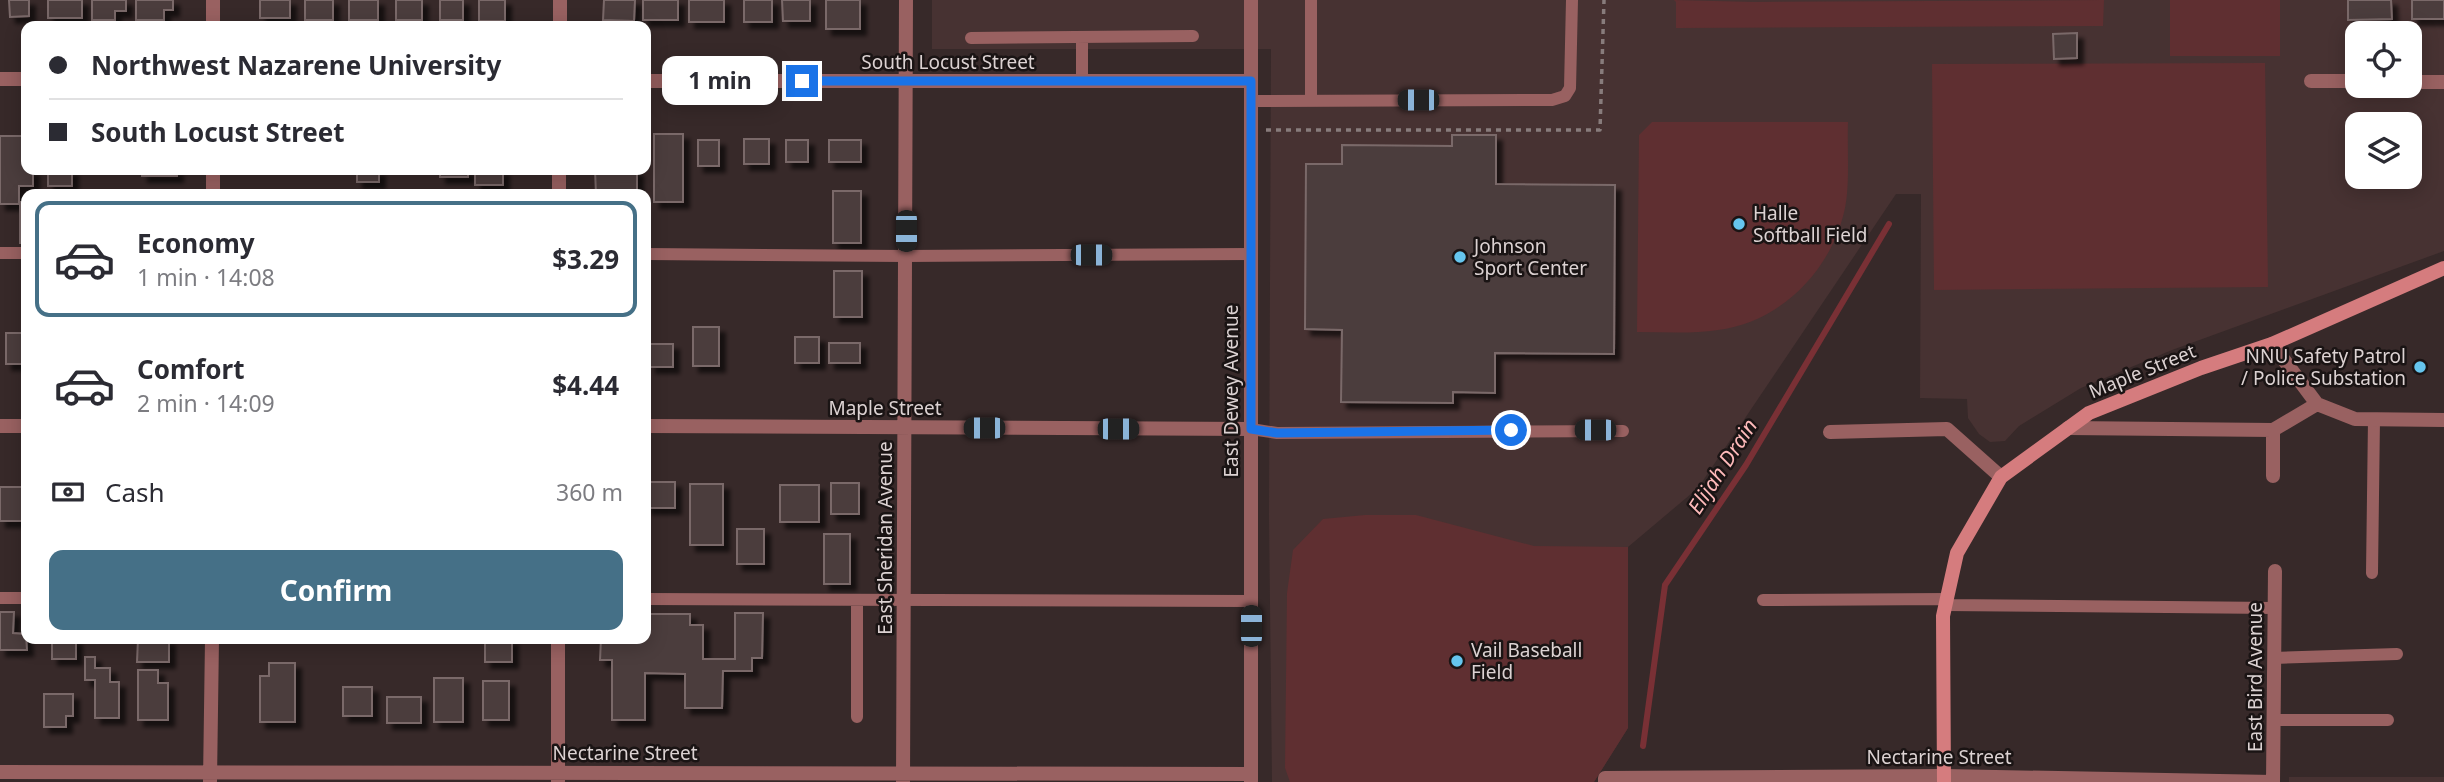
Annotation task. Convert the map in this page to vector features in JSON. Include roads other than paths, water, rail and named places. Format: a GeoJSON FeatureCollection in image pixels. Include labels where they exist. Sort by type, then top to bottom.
{"type":"FeatureCollection","features":[{"type":"Feature","properties":{"kind":"main road","name":"Maple Street"},"geometry":{"type":"LineString","coordinates":[[2001,477],[2088,413],[2201,368],[2272,344],[2444,268]]}},
{"type":"Feature","properties":{"kind":"main road"},"geometry":{"type":"LineString","coordinates":[[1944,779],[1943,616],[1957,553],[2001,477]]}},
{"type":"Feature","properties":{"kind":"street"},"geometry":{"type":"LineString","coordinates":[[213,0],[213,21]]}},
{"type":"Feature","properties":{"kind":"street"},"geometry":{"type":"LineString","coordinates":[[560,0],[560,21]]}},
{"type":"Feature","properties":{"kind":"street","name":"East Sheridan Avenue"},"geometry":{"type":"LineString","coordinates":[[903,778],[906,0]]}},
{"type":"Feature","properties":{"kind":"street","name":"East Dewey Avenue"},"geometry":{"type":"LineString","coordinates":[[1251,0],[1251,778]]}},
{"type":"Feature","properties":{"kind":"street"},"geometry":{"type":"LineString","coordinates":[[0,79],[21,79]]}},
{"type":"Feature","properties":{"kind":"street","name":"South Locust Street"},"geometry":{"type":"LineString","coordinates":[[651,81],[1251,81]]}},
{"type":"Feature","properties":{"kind":"street"},"geometry":{"type":"LineString","coordinates":[[2311,81],[2345,82]]}},
{"type":"Feature","properties":{"kind":"street"},"geometry":{"type":"LineString","coordinates":[[2422,82],[2444,82]]}},
{"type":"Feature","properties":{"kind":"street"},"geometry":{"type":"LineString","coordinates":[[2272,344],[2318,404],[2355,419],[2444,420]]}},
{"type":"Feature","properties":{"kind":"street"},"geometry":{"type":"LineString","coordinates":[[2068,428],[2273,430],[2318,404]]}},
{"type":"Feature","properties":{"kind":"street"},"geometry":{"type":"LineString","coordinates":[[0,426],[21,426]]}},
{"type":"Feature","properties":{"kind":"street","name":"Maple Street"},"geometry":{"type":"LineString","coordinates":[[651,426],[1251,429]]}},
{"type":"Feature","properties":{"kind":"street"},"geometry":{"type":"LineString","coordinates":[[1830,432],[1947,429],[2001,477]]}},
{"type":"Feature","properties":{"kind":"street"},"geometry":{"type":"LineString","coordinates":[[2273,430],[2273,476]]}},
{"type":"Feature","properties":{"kind":"street","name":"East Bird Avenue"},"geometry":{"type":"LineString","coordinates":[[2273,782],[2275,572]]}},
{"type":"Feature","properties":{"kind":"street"},"geometry":{"type":"LineString","coordinates":[[210,777],[212,644]]}},
{"type":"Feature","properties":{"kind":"street"},"geometry":{"type":"LineString","coordinates":[[558,644],[558,777]]}},
{"type":"Feature","properties":{"kind":"street","name":"Nectarine Street"},"geometry":{"type":"LineString","coordinates":[[0,772],[210,777],[1251,778]]}},
{"type":"Feature","properties":{"kind":"street","name":"Nectarine Street"},"geometry":{"type":"LineString","coordinates":[[1605,780],[2273,782]]}},
{"type":"Feature","properties":{"kind":"lane"},"geometry":{"type":"LineString","coordinates":[[1311,0],[1311,100]]}},
{"type":"Feature","properties":{"kind":"lane"},"geometry":{"type":"LineString","coordinates":[[1251,100],[1552,100],[1565,96],[1570,88],[1572,0]]}},
{"type":"Feature","properties":{"kind":"lane"},"geometry":{"type":"LineString","coordinates":[[971,38],[1193,36]]}},
{"type":"Feature","properties":{"kind":"lane"},"geometry":{"type":"LineString","coordinates":[[1082,37],[1082,81]]}},
{"type":"Feature","properties":{"kind":"lane"},"geometry":{"type":"LineString","coordinates":[[0,253],[21,253]]}},
{"type":"Feature","properties":{"kind":"lane"},"geometry":{"type":"LineString","coordinates":[[651,254],[1251,254]]}},
{"type":"Feature","properties":{"kind":"lane"},"geometry":{"type":"LineString","coordinates":[[2372,573],[2374,419]]}},
{"type":"Feature","properties":{"kind":"lane"},"geometry":{"type":"LineString","coordinates":[[1251,429],[1277,433],[1623,431]]}},
{"type":"Feature","properties":{"kind":"lane"},"geometry":{"type":"LineString","coordinates":[[0,598],[21,598]]}},
{"type":"Feature","properties":{"kind":"lane"},"geometry":{"type":"LineString","coordinates":[[651,600],[1251,601]]}},
{"type":"Feature","properties":{"kind":"lane"},"geometry":{"type":"LineString","coordinates":[[857,600],[857,717]]}},
{"type":"Feature","properties":{"kind":"lane"},"geometry":{"type":"LineString","coordinates":[[1763,600],[2275,608]]}},
{"type":"Feature","properties":{"kind":"lane"},"geometry":{"type":"LineString","coordinates":[[2274,657],[2397,654]]}},
{"type":"Feature","properties":{"kind":"lane"},"geometry":{"type":"LineString","coordinates":[[2274,720],[2388,720]]}},
{"type":"Feature","properties":{"kind":"waterway","name":"Elijah Drain"},"geometry":{"type":"LineString","coordinates":[[1643,746],[1665,585],[1746,465],[1889,224]]}},
{"type":"Feature","properties":{"kind":"place","name":"Halle Softball Field"},"geometry":{"type":"Point","coordinates":[1739,224]}},
{"type":"Feature","properties":{"kind":"place","name":"Johnson Sport Center"},"geometry":{"type":"Point","coordinates":[1460,257]}},
{"type":"Feature","properties":{"kind":"place","name":"NNU Safety Patrol / Police Substation"},"geometry":{"type":"Point","coordinates":[2420,367]}},
{"type":"Feature","properties":{"kind":"place","name":"Vail Baseball Field"},"geometry":{"type":"Point","coordinates":[1457,661]}}]}
